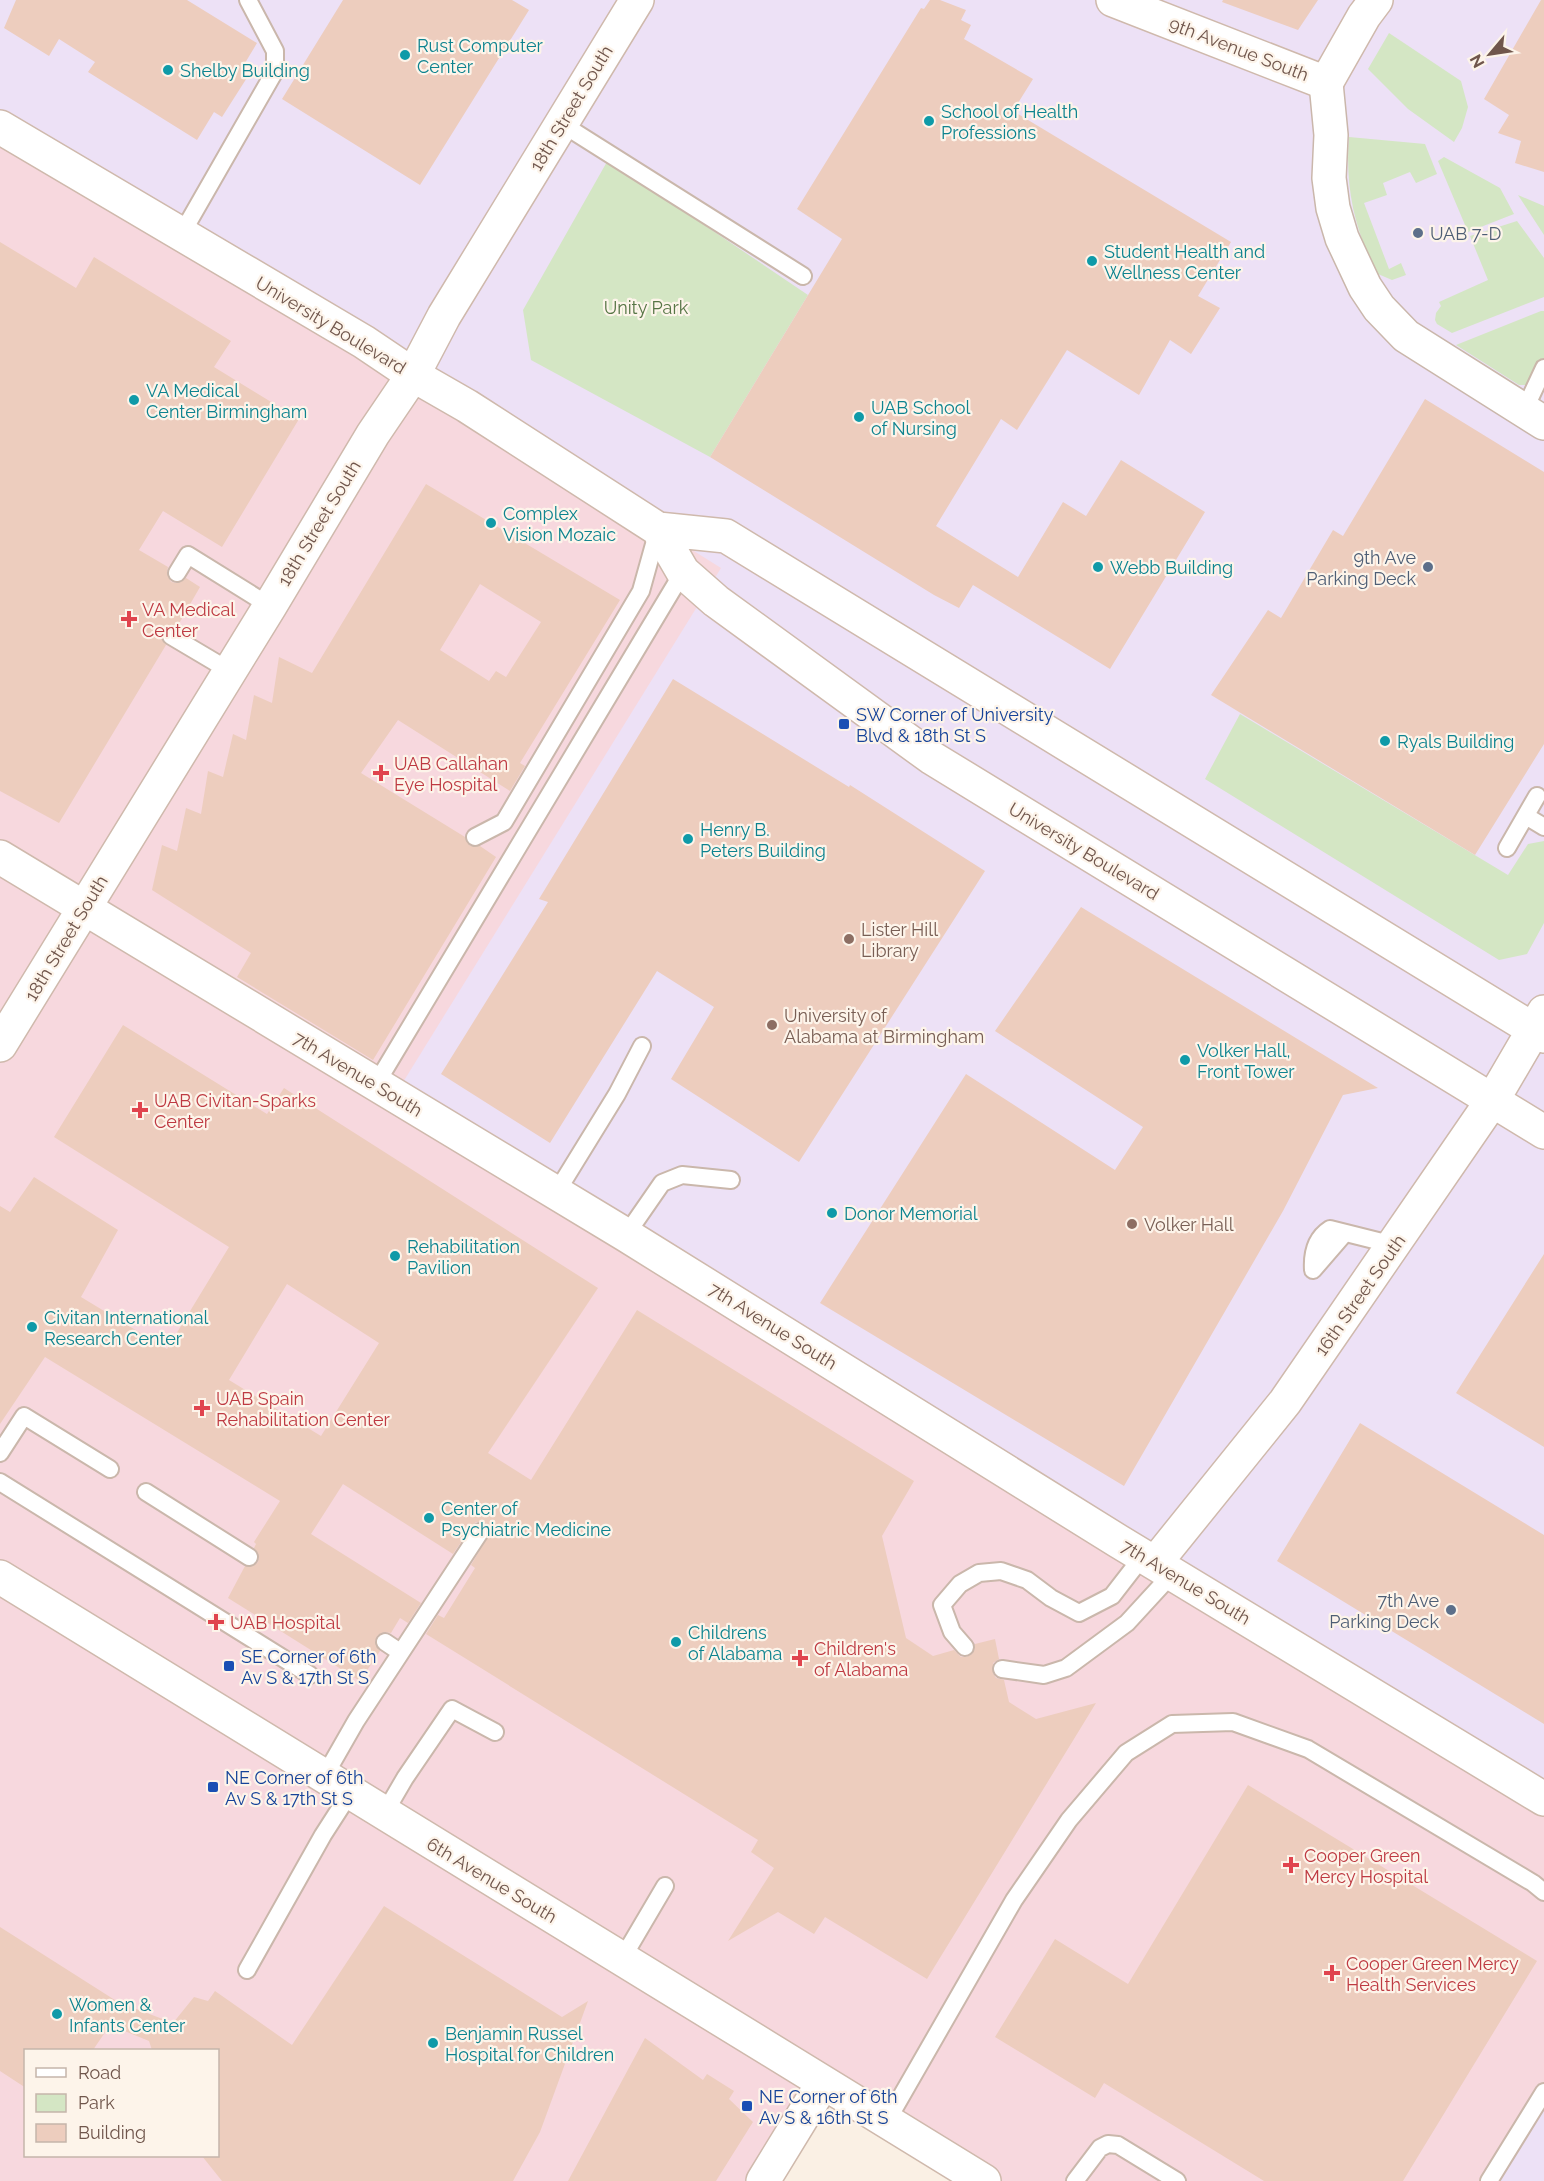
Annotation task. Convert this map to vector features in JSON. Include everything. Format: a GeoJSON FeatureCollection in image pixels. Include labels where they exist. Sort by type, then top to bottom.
{"type":"FeatureCollection","features":[{"type":"Feature","properties":{"kind":"street","name":"9th Avenue South"},"geometry":{"type":"LineString","coordinates":[[1113,0],[1326,83],[1331,135],[1329,178],[1333,208],[1342,238],[1365,287],[1379,308],[1406,336],[1534,417]]}},
{"type":"Feature","properties":{"kind":"street"},"geometry":{"type":"LineString","coordinates":[[1326,83],[1364,16],[1376,0]]}},
{"type":"Feature","properties":{"kind":"street","name":"18th Street South"},"geometry":{"type":"LineString","coordinates":[[0,1045],[373,434],[413,375],[444,316],[562,123],[631,2]]}},
{"type":"Feature","properties":{"kind":"street","name":"University Boulevard"},"geometry":{"type":"LineString","coordinates":[[0,127],[364,342],[658,529],[726,536],[1541,1026]]}},
{"type":"Feature","properties":{"kind":"street","name":"University Boulevard"},"geometry":{"type":"LineString","coordinates":[[658,529],[683,572],[716,601],[932,758],[1544,1132]]}},
{"type":"Feature","properties":{"kind":"street","name":"7th Avenue South"},"geometry":{"type":"LineString","coordinates":[[0,857],[626,1235],[1157,1564],[1544,1799]]}},
{"type":"Feature","properties":{"kind":"street","name":"16th Street South"},"geometry":{"type":"LineString","coordinates":[[1157,1564],[1285,1402],[1541,1026]]}},
{"type":"Feature","properties":{"kind":"street","name":"6th Avenue South"},"geometry":{"type":"LineString","coordinates":[[0,1577],[984,2181]]}},
{"type":"Feature","properties":{"kind":"street"},"geometry":{"type":"LineString","coordinates":[[763,2181],[823,2083]]}},
{"type":"Feature","properties":{"kind":"lane"},"geometry":{"type":"LineString","coordinates":[[181,235],[275,71],[275,51],[248,0]]}},
{"type":"Feature","properties":{"kind":"lane"},"geometry":{"type":"LineString","coordinates":[[562,123],[803,276]]}},
{"type":"Feature","properties":{"kind":"lane"},"geometry":{"type":"LineString","coordinates":[[1534,417],[1544,368]]}},
{"type":"Feature","properties":{"kind":"lane"},"geometry":{"type":"LineString","coordinates":[[475,837],[504,822],[641,591],[658,529]]}},
{"type":"Feature","properties":{"kind":"lane"},"geometry":{"type":"LineString","coordinates":[[177,573],[188,555],[270,606]]}},
{"type":"Feature","properties":{"kind":"lane"},"geometry":{"type":"LineString","coordinates":[[376,1084],[683,572]]}},
{"type":"Feature","properties":{"kind":"lane"},"geometry":{"type":"LineString","coordinates":[[171,636],[230,671]]}},
{"type":"Feature","properties":{"kind":"lane"},"geometry":{"type":"LineString","coordinates":[[1507,849],[1538,796]]}},
{"type":"Feature","properties":{"kind":"lane"},"geometry":{"type":"LineString","coordinates":[[1526,816],[1544,827]]}},
{"type":"Feature","properties":{"kind":"lane"},"geometry":{"type":"LineString","coordinates":[[556,1193],[617,1094],[642,1046]]}},
{"type":"Feature","properties":{"kind":"lane"},"geometry":{"type":"LineString","coordinates":[[626,1235],[662,1183],[682,1175],[731,1180]]}},
{"type":"Feature","properties":{"kind":"lane"},"geometry":{"type":"LineString","coordinates":[[1345,1233],[1394,1245]]}},
{"type":"Feature","properties":{"kind":"lane"},"geometry":{"type":"LineString","coordinates":[[0,1453],[24,1416],[110,1469]]}},
{"type":"Feature","properties":{"kind":"lane"},"geometry":{"type":"LineString","coordinates":[[0,1482],[310,1675]]}},
{"type":"Feature","properties":{"kind":"lane"},"geometry":{"type":"LineString","coordinates":[[146,1492],[249,1557]]}},
{"type":"Feature","properties":{"kind":"lane"},"geometry":{"type":"LineString","coordinates":[[247,1970],[323,1835],[356,1720],[480,1532]]}},
{"type":"Feature","properties":{"kind":"lane"},"geometry":{"type":"LineString","coordinates":[[965,1647],[952,1632],[942,1605],[960,1584],[979,1573],[1001,1571],[1027,1580],[1051,1598],[1079,1613],[1112,1596],[1157,1564]]}},
{"type":"Feature","properties":{"kind":"lane"},"geometry":{"type":"LineString","coordinates":[[1002,1669],[1044,1675],[1066,1668],[1127,1623],[1157,1564]]}},
{"type":"Feature","properties":{"kind":"lane"},"geometry":{"type":"LineString","coordinates":[[385,1642],[400,1652]]}},
{"type":"Feature","properties":{"kind":"lane"},"geometry":{"type":"LineString","coordinates":[[384,1814],[405,1778],[452,1709],[495,1732]]}},
{"type":"Feature","properties":{"kind":"lane"},"geometry":{"type":"LineString","coordinates":[[886,2121],[1014,1900],[1069,1820],[1126,1753],[1172,1724],[1233,1722],[1308,1749],[1533,1883],[1544,1892]]}},
{"type":"Feature","properties":{"kind":"lane"},"geometry":{"type":"LineString","coordinates":[[622,1959],[665,1886]]}},
{"type":"Feature","properties":{"kind":"lane"},"geometry":{"type":"LineString","coordinates":[[1489,2181],[1544,2092]]}},
{"type":"Feature","properties":{"kind":"lane"},"geometry":{"type":"LineString","coordinates":[[1082,2179],[1100,2148],[1108,2144],[1118,2145],[1177,2181]]}},
{"type":"Feature","properties":{"kind":"shaded area","name":"University of Alabama at Birmingham"},"geometry":{"type":"Polygon","coordinates":[[[0,0],[1544,0],[1544,2181],[984,2181],[823,2083],[763,2181],[0,2181],[0,0]]]}},
{"type":"Feature","properties":{"kind":"shaded area"},"geometry":{"type":"Polygon","coordinates":[[[0,134],[413,375],[721,568],[392,1100],[1544,1799],[1544,2092],[1489,2181],[984,2181],[823,2083],[763,2181],[0,2181],[0,134]]]}},
{"type":"Feature","properties":{"kind":"green space"},"geometry":{"type":"Polygon","coordinates":[[[1389,33],[1461,81],[1468,107],[1462,128],[1454,142],[1408,109],[1368,69],[1389,33]]]}},
{"type":"Feature","properties":{"kind":"green space"},"geometry":{"type":"Polygon","coordinates":[[[1349,137],[1425,144],[1437,174],[1416,183],[1410,172],[1383,183],[1387,195],[1364,203],[1389,269],[1401,263],[1406,275],[1392,280],[1378,274],[1357,224],[1348,173],[1349,137]]]}},
{"type":"Feature","properties":{"kind":"green space"},"geometry":{"type":"Polygon","coordinates":[[[1444,157],[1500,188],[1514,214],[1468,232],[1438,161],[1444,157]]]}},
{"type":"Feature","properties":{"kind":"green space","name":"Unity Park"},"geometry":{"type":"Polygon","coordinates":[[[608,160],[808,295],[710,457],[531,360],[523,310],[608,160]]]}},
{"type":"Feature","properties":{"kind":"green space"},"geometry":{"type":"Polygon","coordinates":[[[1518,195],[1544,206],[1544,235],[1518,195]]]}},
{"type":"Feature","properties":{"kind":"green space"},"geometry":{"type":"Polygon","coordinates":[[[1517,221],[1544,258],[1544,297],[1452,333],[1437,324],[1436,313],[1441,306],[1439,302],[1488,280],[1470,236],[1517,221]]]}},
{"type":"Feature","properties":{"kind":"green space"},"geometry":{"type":"Polygon","coordinates":[[[1544,311],[1544,392],[1530,385],[1519,385],[1456,345],[1544,311]]]}},
{"type":"Feature","properties":{"kind":"green space"},"geometry":{"type":"Polygon","coordinates":[[[1240,714],[1508,875],[1528,844],[1544,841],[1544,923],[1527,954],[1499,960],[1205,779],[1240,714]]]}},
{"type":"Feature","properties":{"kind":"building","name":"Shelby Building"},"geometry":{"type":"Polygon","coordinates":[[[16,0],[187,0],[257,43],[242,68],[250,73],[222,117],[214,112],[197,140],[88,72],[95,62],[59,39],[49,56],[4,28],[16,0]]]}},
{"type":"Feature","properties":{"kind":"building","name":"Rust Computer Center"},"geometry":{"type":"Polygon","coordinates":[[[343,0],[512,0],[529,10],[420,185],[282,99],[343,0]]]}},
{"type":"Feature","properties":{"kind":"building"},"geometry":{"type":"Polygon","coordinates":[[[930,0],[940,0],[966,10],[961,20],[971,25],[964,39],[1033,79],[1013,111],[1231,242],[1198,296],[1220,308],[1191,354],[1170,340],[1139,395],[1067,350],[1017,430],[1001,419],[936,526],[1018,577],[1063,502],[1086,516],[1121,460],[1205,512],[1110,669],[973,585],[959,608],[934,595],[710,457],[842,239],[797,209],[921,8],[924,9],[930,0]]]}},
{"type":"Feature","properties":{"kind":"building"},"geometry":{"type":"Polygon","coordinates":[[[1223,0],[1318,0],[1298,30],[1222,2],[1223,0]]]}},
{"type":"Feature","properties":{"kind":"building"},"geometry":{"type":"Polygon","coordinates":[[[1541,0],[1544,0],[1544,172],[1515,163],[1521,141],[1498,133],[1509,115],[1484,99],[1541,0]]]}},
{"type":"Feature","properties":{"kind":"building","name":"VA Medical Center Birmingham"},"geometry":{"type":"Polygon","coordinates":[[[0,242],[76,288],[94,257],[231,341],[214,367],[299,419],[222,547],[163,511],[139,550],[168,567],[167,573],[171,582],[177,583],[186,578],[200,587],[177,627],[171,626],[162,630],[161,636],[166,645],[59,823],[0,791],[0,242]]]}},
{"type":"Feature","properties":{"kind":"building"},"geometry":{"type":"Polygon","coordinates":[[[1425,399],[1544,472],[1544,744],[1475,855],[1211,695],[1268,610],[1281,618],[1333,530],[1343,536],[1425,399]]]}},
{"type":"Feature","properties":{"kind":"building","name":"UAB Callahan Eye Hospital"},"geometry":{"type":"Polygon","coordinates":[[[426,484],[620,600],[520,763],[525,766],[510,791],[398,720],[361,773],[465,837],[470,846],[480,846],[496,857],[373,1060],[237,977],[251,953],[152,890],[162,845],[177,851],[186,808],[201,814],[208,771],[223,777],[233,734],[246,740],[254,695],[272,703],[279,657],[312,673],[426,484]],[[480,584],[440,650],[489,681],[496,671],[506,677],[541,622],[480,584]]]}},
{"type":"Feature","properties":{"kind":"building"},"geometry":{"type":"Polygon","coordinates":[[[673,679],[849,787],[850,785],[985,871],[799,1162],[671,1079],[714,1007],[657,971],[550,1143],[441,1074],[548,902],[539,899],[673,679]]]}},
{"type":"Feature","properties":{"kind":"building","name":"Volker Hall"},"geometry":{"type":"Polygon","coordinates":[[[1081,907],[1378,1088],[1343,1095],[1283,1211],[1124,1486],[820,1303],[966,1074],[1115,1170],[1143,1127],[995,1031],[1081,907]]]}},
{"type":"Feature","properties":{"kind":"building"},"geometry":{"type":"Polygon","coordinates":[[[123,1025],[267,1114],[284,1088],[598,1288],[488,1453],[531,1480],[637,1310],[914,1481],[882,1536],[906,1638],[933,1656],[954,1650],[961,1657],[972,1654],[975,1644],[995,1639],[999,1659],[993,1663],[993,1673],[996,1678],[1004,1680],[1009,1702],[1036,1719],[1096,1703],[927,1979],[825,1917],[814,1934],[778,1912],[728,1941],[774,1868],[751,1852],[758,1840],[426,1634],[438,1615],[444,1618],[475,1568],[471,1565],[490,1533],[490,1528],[485,1523],[476,1522],[453,1554],[343,1484],[311,1534],[421,1603],[408,1623],[400,1618],[391,1633],[385,1632],[377,1636],[375,1642],[380,1651],[360,1681],[228,1598],[245,1566],[253,1566],[258,1562],[259,1557],[254,1548],[256,1544],[254,1542],[280,1501],[45,1357],[0,1424],[0,1206],[10,1212],[34,1177],[118,1230],[81,1297],[167,1349],[229,1247],[54,1137],[123,1025]],[[287,1284],[229,1380],[321,1436],[379,1343],[287,1284]]]}},
{"type":"Feature","properties":{"kind":"building"},"geometry":{"type":"Polygon","coordinates":[[[1544,1254],[1544,1447],[1456,1393],[1544,1254]]]}},
{"type":"Feature","properties":{"kind":"building","name":"7th Ave Parking Deck"},"geometry":{"type":"Polygon","coordinates":[[[1360,1423],[1544,1535],[1544,1724],[1277,1561],[1360,1423]]]}},
{"type":"Feature","properties":{"kind":"building","name":"Cooper Green Mercy Health Services"},"geometry":{"type":"Polygon","coordinates":[[[1248,1785],[1537,1961],[1403,2181],[1264,2181],[1104,2083],[1095,2098],[995,2037],[1055,1939],[1128,1984],[1248,1785]]]}},
{"type":"Feature","properties":{"kind":"building","name":"Benjamin Russel Hospital for Children"},"geometry":{"type":"Polygon","coordinates":[[[384,1906],[562,2017],[588,2001],[540,2132],[513,2181],[222,2181],[203,2157],[219,2157],[219,2049],[152,2049],[149,2041],[110,2025],[94,2049],[24,2049],[24,2087],[0,2071],[0,1927],[118,2002],[173,2023],[194,1997],[208,2001],[215,1991],[292,2045],[384,1906]]]}},
{"type":"Feature","properties":{"kind":"building"},"geometry":{"type":"Polygon","coordinates":[[[645,2038],[703,2080],[707,2074],[734,2091],[729,2099],[753,2122],[716,2181],[568,2181],[645,2038]]]}},
{"type":"Feature","properties":{"kind":"place","name":"Rust Computer Center"},"geometry":{"type":"Point","coordinates":[405,55]}},
{"type":"Feature","properties":{"kind":"place","name":"Shelby Building"},"geometry":{"type":"Point","coordinates":[168,70]}},
{"type":"Feature","properties":{"kind":"place","name":"School of Health Professions"},"geometry":{"type":"Point","coordinates":[929,121]}},
{"type":"Feature","properties":{"kind":"place","name":"UAB 7-D"},"geometry":{"type":"Point","coordinates":[1418,233]}},
{"type":"Feature","properties":{"kind":"place","name":"Student Health and Wellness Center"},"geometry":{"type":"Point","coordinates":[1092,261]}},
{"type":"Feature","properties":{"kind":"place","name":"VA Medical Center Birmingham"},"geometry":{"type":"Point","coordinates":[134,400]}},
{"type":"Feature","properties":{"kind":"place","name":"UAB School of Nursing"},"geometry":{"type":"Point","coordinates":[859,417]}},
{"type":"Feature","properties":{"kind":"place","name":"Complex Vision Mozaic"},"geometry":{"type":"Point","coordinates":[491,523]}},
{"type":"Feature","properties":{"kind":"place","name":"Webb Building"},"geometry":{"type":"Point","coordinates":[1098,567]}},
{"type":"Feature","properties":{"kind":"place","name":"9th Ave Parking Deck"},"geometry":{"type":"Point","coordinates":[1428,567]}},
{"type":"Feature","properties":{"kind":"place","name":"VA Medical Center"},"geometry":{"type":"Point","coordinates":[129,619]}},
{"type":"Feature","properties":{"kind":"place","name":"SW Corner of University Blvd & 18th St S"},"geometry":{"type":"Point","coordinates":[844,724]}},
{"type":"Feature","properties":{"kind":"place","name":"Ryals Building"},"geometry":{"type":"Point","coordinates":[1385,741]}},
{"type":"Feature","properties":{"kind":"place","name":"UAB Callahan Eye Hospital"},"geometry":{"type":"Point","coordinates":[381,773]}},
{"type":"Feature","properties":{"kind":"place","name":"Henry B. Peters Building"},"geometry":{"type":"Point","coordinates":[688,839]}},
{"type":"Feature","properties":{"kind":"place","name":"Lister Hill Library"},"geometry":{"type":"Point","coordinates":[849,939]}},
{"type":"Feature","properties":{"kind":"place","name":"University of Alabama at Birmingham"},"geometry":{"type":"Point","coordinates":[772,1025]}},
{"type":"Feature","properties":{"kind":"place","name":"Volker Hall, Front Tower"},"geometry":{"type":"Point","coordinates":[1185,1060]}},
{"type":"Feature","properties":{"kind":"place","name":"UAB Civitan-Sparks Center"},"geometry":{"type":"Point","coordinates":[140,1110]}},
{"type":"Feature","properties":{"kind":"place","name":"Donor Memorial"},"geometry":{"type":"Point","coordinates":[832,1213]}},
{"type":"Feature","properties":{"kind":"place","name":"Volker Hall"},"geometry":{"type":"Point","coordinates":[1132,1224]}},
{"type":"Feature","properties":{"kind":"place","name":"Rehabilitation Pavilion"},"geometry":{"type":"Point","coordinates":[395,1256]}},
{"type":"Feature","properties":{"kind":"place","name":"Civitan International Research Center"},"geometry":{"type":"Point","coordinates":[32,1327]}},
{"type":"Feature","properties":{"kind":"place","name":"UAB Spain Rehabilitation Center"},"geometry":{"type":"Point","coordinates":[202,1408]}},
{"type":"Feature","properties":{"kind":"place","name":"Center of Psychiatric Medicine"},"geometry":{"type":"Point","coordinates":[429,1518]}},
{"type":"Feature","properties":{"kind":"place","name":"7th Ave Parking Deck"},"geometry":{"type":"Point","coordinates":[1451,1610]}},
{"type":"Feature","properties":{"kind":"place","name":"UAB Hospital"},"geometry":{"type":"Point","coordinates":[216,1622]}},
{"type":"Feature","properties":{"kind":"place","name":"Childrens of Alabama"},"geometry":{"type":"Point","coordinates":[676,1642]}},
{"type":"Feature","properties":{"kind":"place","name":"Children's of Alabama"},"geometry":{"type":"Point","coordinates":[800,1658]}},
{"type":"Feature","properties":{"kind":"place","name":"SE Corner of 6th Av S & 17th St S"},"geometry":{"type":"Point","coordinates":[229,1666]}},
{"type":"Feature","properties":{"kind":"place","name":"NE Corner of 6th Av S & 17th St S"},"geometry":{"type":"Point","coordinates":[213,1787]}},
{"type":"Feature","properties":{"kind":"place","name":"Cooper Green Mercy Hospital"},"geometry":{"type":"Point","coordinates":[1291,1865]}},
{"type":"Feature","properties":{"kind":"place","name":"Cooper Green Mercy Health Services"},"geometry":{"type":"Point","coordinates":[1332,1973]}},
{"type":"Feature","properties":{"kind":"place","name":"Women & Infants Center"},"geometry":{"type":"Point","coordinates":[57,2014]}},
{"type":"Feature","properties":{"kind":"place","name":"Benjamin Russel Hospital for Children"},"geometry":{"type":"Point","coordinates":[433,2043]}},
{"type":"Feature","properties":{"kind":"place","name":"NE Corner of 6th Av S & 16th St S"},"geometry":{"type":"Point","coordinates":[747,2106]}}]}
